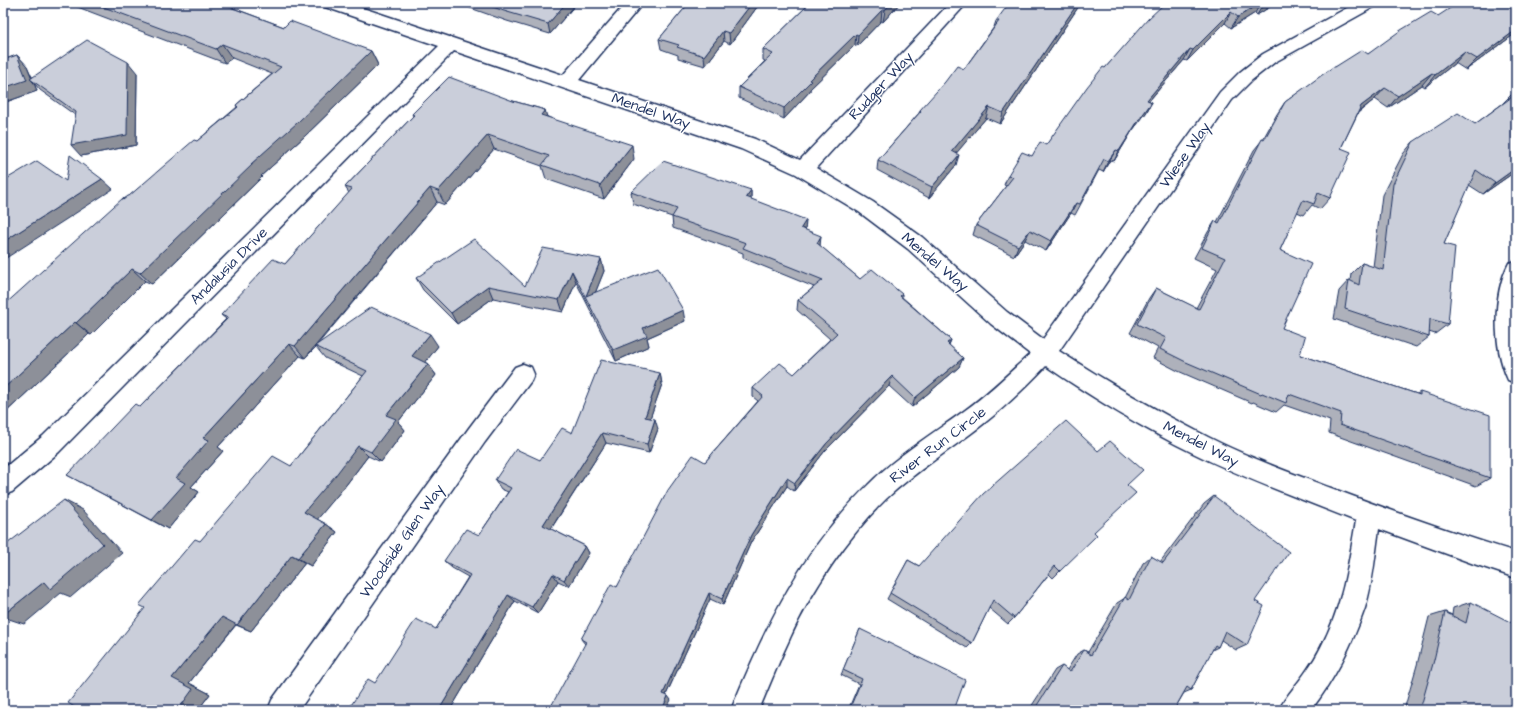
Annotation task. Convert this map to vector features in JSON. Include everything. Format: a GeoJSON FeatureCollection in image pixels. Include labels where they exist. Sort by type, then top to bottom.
{"type":"FeatureCollection","features":[{"type":"Feature","properties":{"kind":"street","name":"Mendel Way"},"geometry":{"type":"LineString","coordinates":[[331,3],[748,144],[803,169],[866,207],[915,243],[999,318],[1045,353],[1097,388],[1200,445],[1257,471],[1369,514],[1474,552],[1516,565]]}},
{"type":"Feature","properties":{"kind":"street"},"geometry":{"type":"LineString","coordinates":[[567,82],[636,3]]}},
{"type":"Feature","properties":{"kind":"street","name":"Rudger Way"},"geometry":{"type":"LineString","coordinates":[[803,169],[959,3]]}},
{"type":"Feature","properties":{"kind":"street","name":"Wiese Way"},"geometry":{"type":"LineString","coordinates":[[1045,353],[1226,96],[1246,76],[1269,58],[1368,3]]}},
{"type":"Feature","properties":{"kind":"street","name":"Andalusia Drive"},"geometry":{"type":"LineString","coordinates":[[3,484],[51,444],[452,43]]}},
{"type":"Feature","properties":{"kind":"street"},"geometry":{"type":"LineString","coordinates":[[1516,269],[1510,284],[1506,316],[1510,352],[1516,373]]}},
{"type":"Feature","properties":{"kind":"street","name":"River Run Circle"},"geometry":{"type":"LineString","coordinates":[[745,710],[781,628],[810,576],[842,530],[877,492],[910,463],[973,418],[1005,392],[1045,353]]}},
{"type":"Feature","properties":{"kind":"street","name":"Woodside Glen Way"},"geometry":{"type":"LineString","coordinates":[[282,710],[477,435],[523,374]]}},
{"type":"Feature","properties":{"kind":"street"},"geometry":{"type":"LineString","coordinates":[[1293,710],[1317,680],[1331,656],[1352,607],[1358,582],[1369,514]]}},
{"type":"Feature","properties":{"kind":"building"},"geometry":{"type":"Polygon","coordinates":[[[93,3],[230,3],[227,6],[284,27],[290,21],[371,51],[297,123],[251,164],[253,164],[140,273],[132,269],[76,323],[75,322],[3,389],[3,306],[123,198],[123,200],[129,196],[194,140],[197,141],[238,107],[236,105],[281,67],[222,44],[216,49],[93,3]]]}},
{"type":"Feature","properties":{"kind":"building"},"geometry":{"type":"Polygon","coordinates":[[[482,3],[566,3],[548,24],[482,3]]]}},
{"type":"Feature","properties":{"kind":"building"},"geometry":{"type":"Polygon","coordinates":[[[689,3],[752,3],[729,33],[723,31],[704,56],[677,47],[679,45],[659,39],[689,3]]]}},
{"type":"Feature","properties":{"kind":"building"},"geometry":{"type":"Polygon","coordinates":[[[810,3],[891,3],[885,10],[882,10],[858,35],[856,34],[809,80],[811,81],[784,108],[739,87],[773,54],[763,49],[810,3]]]}},
{"type":"Feature","properties":{"kind":"building"},"geometry":{"type":"Polygon","coordinates":[[[1011,3],[1078,3],[1003,113],[989,107],[952,151],[959,155],[932,187],[878,160],[921,111],[920,110],[957,66],[964,69],[999,21],[996,21],[1011,3]]]}},
{"type":"Feature","properties":{"kind":"building"},"geometry":{"type":"Polygon","coordinates":[[[1165,3],[1260,3],[1238,17],[1231,12],[1193,50],[1190,49],[1147,100],[1152,102],[1119,151],[1116,150],[1108,161],[1104,159],[1080,204],[1076,203],[1051,241],[1030,230],[1018,246],[976,225],[1013,177],[1008,175],[1022,152],[1032,156],[1040,142],[1046,145],[1103,67],[1105,68],[1148,19],[1165,3]]]}},
{"type":"Feature","properties":{"kind":"building"},"geometry":{"type":"Polygon","coordinates":[[[1458,3],[1516,3],[1516,30],[1477,59],[1465,52],[1435,75],[1432,73],[1398,96],[1385,88],[1361,106],[1341,148],[1351,152],[1330,198],[1318,193],[1314,204],[1303,200],[1280,250],[1311,264],[1282,328],[1305,337],[1300,355],[1420,395],[1420,392],[1490,415],[1490,478],[1340,425],[1341,413],[1289,394],[1286,403],[1186,362],[1160,349],[1166,338],[1137,324],[1156,288],[1199,309],[1225,258],[1202,248],[1215,221],[1219,223],[1262,139],[1264,140],[1285,102],[1333,67],[1362,50],[1368,54],[1401,30],[1431,12],[1438,16],[1458,3]]]}},
{"type":"Feature","properties":{"kind":"building"},"geometry":{"type":"Polygon","coordinates":[[[87,40],[128,62],[127,135],[71,145],[76,112],[30,79],[87,40]]]}},
{"type":"Feature","properties":{"kind":"building"},"geometry":{"type":"Polygon","coordinates":[[[17,55],[27,80],[3,88],[3,60],[17,55]]]}},
{"type":"Feature","properties":{"kind":"building"},"geometry":{"type":"Polygon","coordinates":[[[449,77],[513,101],[545,110],[541,115],[632,145],[600,185],[542,165],[549,156],[488,135],[438,191],[430,188],[295,346],[289,344],[203,438],[209,440],[176,478],[185,483],[152,520],[67,475],[135,404],[140,407],[228,318],[221,315],[273,259],[285,264],[352,189],[345,187],[414,115],[412,114],[449,77]]]}},
{"type":"Feature","properties":{"kind":"building"},"geometry":{"type":"Polygon","coordinates":[[[1516,94],[1516,168],[1495,183],[1476,170],[1444,244],[1455,247],[1448,324],[1430,319],[1429,337],[1345,309],[1349,280],[1359,285],[1362,263],[1383,270],[1393,184],[1413,142],[1458,113],[1475,124],[1516,94]]]}},
{"type":"Feature","properties":{"kind":"building"},"geometry":{"type":"Polygon","coordinates":[[[70,155],[102,179],[3,242],[3,181],[37,161],[66,181],[70,155]]]}},
{"type":"Feature","properties":{"kind":"building"},"geometry":{"type":"Polygon","coordinates":[[[663,161],[751,190],[746,197],[806,220],[801,228],[821,236],[817,243],[860,279],[872,269],[902,294],[900,296],[951,340],[947,343],[963,358],[915,398],[892,376],[826,444],[795,483],[787,478],[751,535],[722,599],[709,593],[663,694],[668,696],[662,710],[549,710],[586,642],[581,639],[611,584],[617,587],[668,490],[693,455],[705,462],[763,396],[753,388],[780,363],[794,374],[837,333],[798,300],[823,280],[743,248],[746,243],[672,217],[677,209],[631,192],[663,161]]]}},
{"type":"Feature","properties":{"kind":"building"},"geometry":{"type":"Polygon","coordinates":[[[474,239],[525,286],[543,248],[601,259],[586,296],[658,267],[683,310],[643,328],[647,336],[613,350],[572,271],[559,300],[488,286],[451,313],[416,278],[474,239]]]}},
{"type":"Feature","properties":{"kind":"building"},"geometry":{"type":"Polygon","coordinates":[[[371,307],[430,334],[412,356],[428,364],[386,415],[396,419],[371,452],[358,446],[304,512],[326,524],[298,558],[292,555],[237,625],[222,617],[172,678],[193,689],[178,710],[79,710],[68,703],[145,608],[139,605],[195,539],[200,541],[273,456],[291,466],[367,371],[315,346],[371,307]]]}},
{"type":"Feature","properties":{"kind":"building"},"geometry":{"type":"Polygon","coordinates":[[[601,360],[660,373],[645,417],[655,419],[647,444],[602,433],[543,525],[585,546],[564,580],[553,574],[532,607],[508,595],[439,710],[348,710],[368,679],[375,683],[416,619],[436,629],[470,575],[444,561],[466,529],[479,535],[511,488],[495,480],[516,449],[540,460],[562,428],[572,433],[601,360]]]}},
{"type":"Feature","properties":{"kind":"building"},"geometry":{"type":"Polygon","coordinates":[[[1066,421],[1098,451],[1110,441],[1143,470],[1127,485],[1136,493],[1094,532],[1097,535],[1060,571],[1055,566],[1014,618],[993,600],[972,643],[890,593],[908,560],[919,566],[983,494],[1066,421]]]}},
{"type":"Feature","properties":{"kind":"building"},"geometry":{"type":"Polygon","coordinates":[[[1214,496],[1289,552],[1255,601],[1264,606],[1247,645],[1225,631],[1218,647],[1215,645],[1191,690],[1187,687],[1174,710],[1034,710],[1062,666],[1070,672],[1084,650],[1091,655],[1125,597],[1129,600],[1151,556],[1163,563],[1214,496]]]}},
{"type":"Feature","properties":{"kind":"building"},"geometry":{"type":"Polygon","coordinates":[[[64,500],[103,544],[50,589],[44,582],[3,615],[3,547],[64,500]]]}},
{"type":"Feature","properties":{"kind":"building"},"geometry":{"type":"Polygon","coordinates":[[[1471,602],[1516,625],[1516,710],[1420,710],[1434,660],[1445,612],[1466,623],[1471,602]]]}},
{"type":"Feature","properties":{"kind":"building"},"geometry":{"type":"Polygon","coordinates":[[[860,629],[965,680],[954,710],[849,710],[862,679],[843,670],[860,629]]]}}]}
